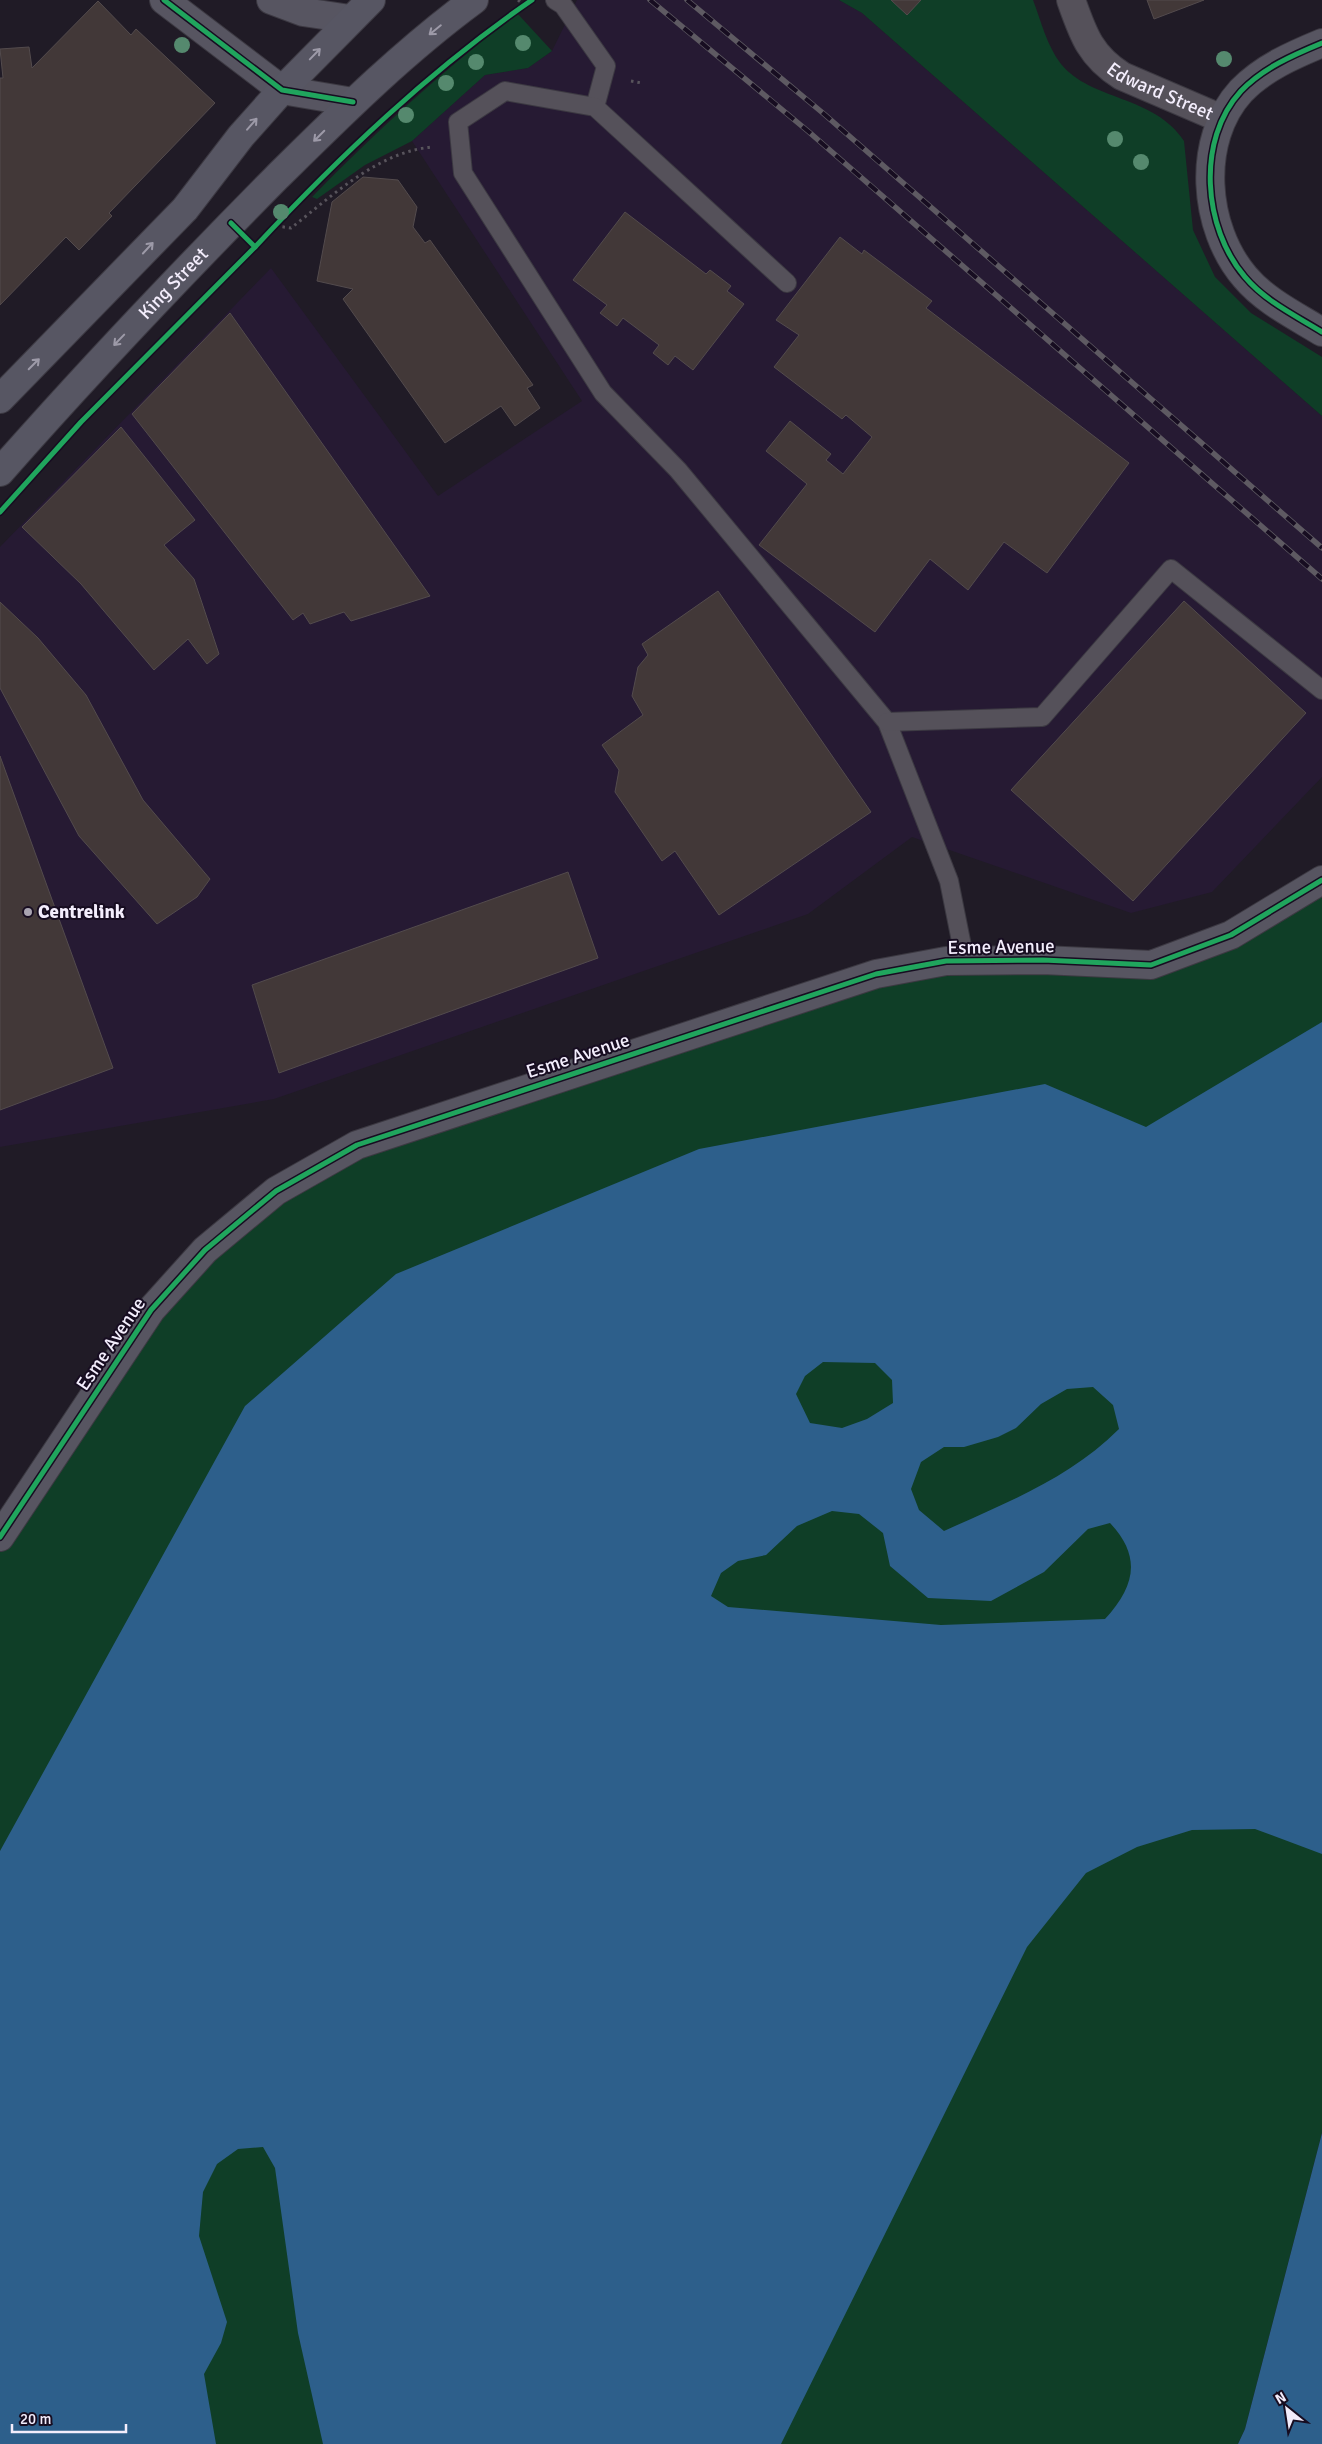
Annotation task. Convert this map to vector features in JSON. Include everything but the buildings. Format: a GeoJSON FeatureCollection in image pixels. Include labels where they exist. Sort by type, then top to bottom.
{"type":"FeatureCollection","features":[{"type":"Feature","properties":{"kind":"main road"},"geometry":{"type":"LineString","coordinates":[[0,399],[185,209],[242,136],[282,90],[371,0]]}},
{"type":"Feature","properties":{"kind":"main road","name":"King Street"},"geometry":{"type":"LineString","coordinates":[[0,472],[88,373],[163,294],[353,102],[400,58],[474,0]]}},
{"type":"Feature","properties":{"kind":"street"},"geometry":{"type":"LineString","coordinates":[[164,0],[282,90],[353,102]]}},
{"type":"Feature","properties":{"kind":"street"},"geometry":{"type":"LineString","coordinates":[[271,0],[302,12],[350,20]]}},
{"type":"Feature","properties":{"kind":"street","name":"Edward Street"},"geometry":{"type":"LineString","coordinates":[[1071,0],[1085,39],[1107,66],[1122,76],[1222,119],[1241,91],[1269,68],[1293,55],[1322,43]]}},
{"type":"Feature","properties":{"kind":"street"},"geometry":{"type":"LineString","coordinates":[[1222,119],[1214,142],[1211,165],[1212,193],[1222,237],[1245,278],[1267,298],[1322,332]]}},
{"type":"Feature","properties":{"kind":"street","name":"Esme Avenue"},"geometry":{"type":"LineString","coordinates":[[0,1537],[151,1310],[205,1250],[276,1191],[366,1142],[876,974],[946,961],[1043,960],[1151,965],[1231,935],[1322,880]]}},
{"type":"Feature","properties":{"kind":"lane"},"geometry":{"type":"LineString","coordinates":[[555,0],[563,6],[606,66],[595,106]]}},
{"type":"Feature","properties":{"kind":"lane"},"geometry":{"type":"LineString","coordinates":[[787,283],[595,106],[505,91],[458,122],[463,173],[603,393],[678,470],[887,722],[949,881],[965,961]]}},
{"type":"Feature","properties":{"kind":"lane"},"geometry":{"type":"LineString","coordinates":[[887,722],[1042,717],[1171,569],[1322,690]]}},
{"type":"Feature","properties":{"kind":"path"},"geometry":{"type":"LineString","coordinates":[[275,226],[291,228],[337,192],[378,165],[417,148],[460,146]]}},
{"type":"Feature","properties":{"kind":"shaded area"},"geometry":{"type":"Polygon","coordinates":[[[577,0],[839,0],[862,13],[1322,416],[1322,777],[1212,892],[1131,913],[912,837],[808,914],[274,1099],[0,1147],[0,547],[271,268],[438,496],[582,401],[412,141],[485,75],[528,68],[552,51],[577,0]]]}},
{"type":"Feature","properties":{"kind":"green space"},"geometry":{"type":"Polygon","coordinates":[[[839,0],[1033,0],[1052,49],[1061,64],[1074,76],[1089,85],[1140,106],[1156,115],[1171,126],[1184,141],[1193,230],[1215,277],[1251,313],[1322,357],[1322,416],[862,13],[839,0]]]}},
{"type":"Feature","properties":{"kind":"green space"},"geometry":{"type":"Polygon","coordinates":[[[517,13],[552,51],[528,68],[485,75],[412,141],[365,165],[317,199],[312,197],[411,102],[517,13]]]}},
{"type":"Feature","properties":{"kind":"green space"},"geometry":{"type":"Polygon","coordinates":[[[1322,880],[1322,2133],[1245,2429],[1238,2444],[0,2444],[0,1537],[205,1250],[357,1145],[876,974],[1151,965],[1322,880]]]}},
{"type":"Feature","properties":{"kind":"water"},"geometry":{"type":"Polygon","coordinates":[[[1322,1022],[1322,1854],[1255,1829],[1192,1830],[1137,1847],[1086,1873],[1027,1947],[781,2444],[323,2444],[298,2333],[275,2168],[263,2147],[238,2149],[217,2164],[203,2192],[199,2236],[227,2322],[221,2343],[204,2374],[216,2444],[0,2444],[0,1851],[245,1406],[396,1274],[699,1149],[1045,1084],[1146,1127],[1322,1022]],[[823,1362],[805,1376],[796,1394],[810,1423],[842,1428],[867,1419],[893,1403],[892,1380],[875,1363],[823,1362]],[[1093,1387],[1067,1389],[1041,1404],[1016,1428],[998,1437],[964,1447],[944,1447],[921,1462],[911,1489],[919,1510],[944,1531],[1036,1488],[1058,1476],[1100,1447],[1119,1429],[1113,1405],[1093,1387]],[[832,1511],[797,1526],[766,1555],[738,1561],[721,1573],[711,1596],[728,1607],[941,1625],[1105,1619],[1123,1595],[1131,1571],[1127,1548],[1110,1523],[1088,1529],[1044,1572],[991,1601],[928,1598],[890,1566],[883,1533],[859,1514],[832,1511]]]}},
{"type":"Feature","properties":{"kind":"water"},"geometry":{"type":"Polygon","coordinates":[[[1322,2133],[1322,2444],[1238,2444],[1245,2429],[1322,2133]]]}},
{"type":"Feature","properties":{"kind":"railway"},"geometry":{"type":"LineString","coordinates":[[650,0],[809,132],[1322,579]]}},
{"type":"Feature","properties":{"kind":"railway"},"geometry":{"type":"LineString","coordinates":[[687,0],[824,114],[1322,548]]}},
{"type":"Feature","properties":{"kind":"cycle path"},"geometry":{"type":"LineString","coordinates":[[164,0],[282,90],[353,102]]}},
{"type":"Feature","properties":{"kind":"cycle path"},"geometry":{"type":"LineString","coordinates":[[255,247],[319,180],[387,116],[458,55],[532,0]]}},
{"type":"Feature","properties":{"kind":"cycle path"},"geometry":{"type":"LineString","coordinates":[[1322,43],[1289,57],[1259,75],[1241,91],[1227,111],[1217,134],[1211,158],[1210,184],[1213,210],[1220,234],[1231,257],[1245,277],[1271,301],[1322,332]]}},
{"type":"Feature","properties":{"kind":"cycle path"},"geometry":{"type":"LineString","coordinates":[[0,512],[81,422],[255,247],[231,223]]}},
{"type":"Feature","properties":{"kind":"cycle path"},"geometry":{"type":"LineString","coordinates":[[0,1537],[151,1310],[205,1250],[276,1191],[357,1145],[876,974],[946,961],[1043,960],[1151,965],[1231,935],[1322,880]]}},
{"type":"Feature","properties":{"kind":"place","name":"Centrelink"},"geometry":{"type":"Point","coordinates":[28,912]}}]}
